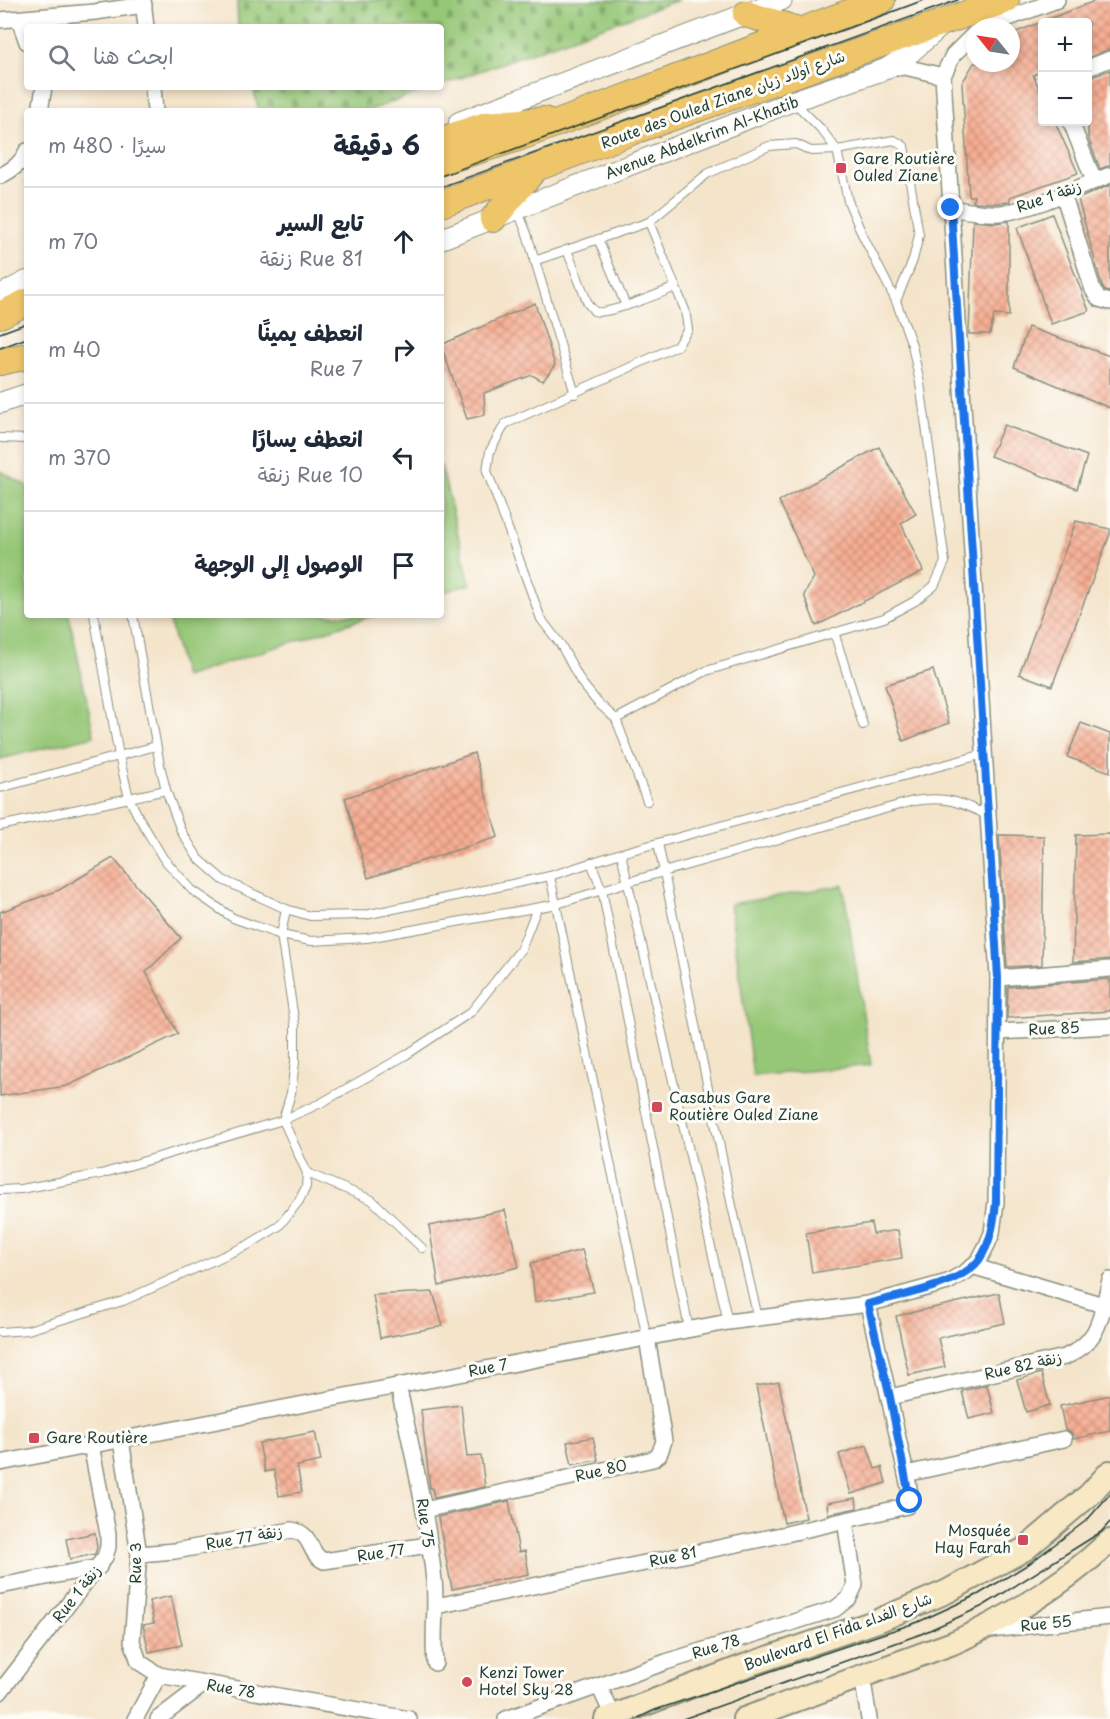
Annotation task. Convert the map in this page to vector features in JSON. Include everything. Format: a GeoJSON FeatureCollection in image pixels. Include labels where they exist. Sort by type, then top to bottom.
{"type":"FeatureCollection","features":[{"type":"Feature","properties":{"kind":"highway"},"geometry":{"type":"LineString","coordinates":[[444,161],[518,138],[882,0]]}},
{"type":"Feature","properties":{"kind":"highway","name":"Route des Ouled Ziane شارع أولاد زيان"},"geometry":{"type":"LineString","coordinates":[[444,203],[639,129],[1006,0]]}},
{"type":"Feature","properties":{"kind":"highway"},"geometry":{"type":"LineString","coordinates":[[746,14],[798,30]]}},
{"type":"Feature","properties":{"kind":"highway"},"geometry":{"type":"LineString","coordinates":[[444,139],[486,125],[521,120],[571,118]]}},
{"type":"Feature","properties":{"kind":"highway"},"geometry":{"type":"LineString","coordinates":[[494,219],[535,169]]}},
{"type":"Feature","properties":{"kind":"highway"},"geometry":{"type":"LineString","coordinates":[[0,362],[24,357]]}},
{"type":"Feature","properties":{"kind":"main road","name":"Boulevard El Fida شارع الفداء"},"geometry":{"type":"LineString","coordinates":[[610,1718],[747,1665],[877,1621],[946,1592],[1025,1549],[1089,1495],[1110,1472]]}},
{"type":"Feature","properties":{"kind":"main road"},"geometry":{"type":"LineString","coordinates":[[744,1719],[954,1643],[981,1631],[1056,1586],[1110,1541]]}},
{"type":"Feature","properties":{"kind":"street"},"geometry":{"type":"LineString","coordinates":[[444,127],[782,0]]}},
{"type":"Feature","properties":{"kind":"street"},"geometry":{"type":"LineString","coordinates":[[1006,18],[1057,0]]}},
{"type":"Feature","properties":{"kind":"street"},"geometry":{"type":"LineString","coordinates":[[0,20],[95,12],[144,2],[146,24]]}},
{"type":"Feature","properties":{"kind":"street"},"geometry":{"type":"LineString","coordinates":[[88,24],[95,12]]}},
{"type":"Feature","properties":{"kind":"street"},"geometry":{"type":"LineString","coordinates":[[19,19],[24,33]]}},
{"type":"Feature","properties":{"kind":"street","name":"Avenue Abdelkrim Al-Khatib"},"geometry":{"type":"LineString","coordinates":[[444,238],[793,101],[886,69],[908,55],[952,19]]}},
{"type":"Feature","properties":{"kind":"street"},"geometry":{"type":"LineString","coordinates":[[966,42],[953,55],[943,76],[998,978],[996,1202],[992,1233],[979,1260],[972,1266]]}},
{"type":"Feature","properties":{"kind":"street"},"geometry":{"type":"LineString","coordinates":[[1092,66],[1110,59]]}},
{"type":"Feature","properties":{"kind":"street"},"geometry":{"type":"LineString","coordinates":[[886,69],[905,67],[943,76]]}},
{"type":"Feature","properties":{"kind":"street"},"geometry":{"type":"LineString","coordinates":[[40,108],[43,90]]}},
{"type":"Feature","properties":{"kind":"street"},"geometry":{"type":"LineString","coordinates":[[153,90],[155,108]]}},
{"type":"Feature","properties":{"kind":"street"},"geometry":{"type":"LineString","coordinates":[[1073,126],[1094,181]]}},
{"type":"Feature","properties":{"kind":"street"},"geometry":{"type":"LineString","coordinates":[[0,176],[12,170],[24,157]]}},
{"type":"Feature","properties":{"kind":"street","name":"Rue 1 زنقة"},"geometry":{"type":"LineString","coordinates":[[951,208],[982,213],[1002,213],[1019,209],[1110,175]]}},
{"type":"Feature","properties":{"kind":"street"},"geometry":{"type":"LineString","coordinates":[[1064,193],[1093,290],[1099,299],[1110,302]]}},
{"type":"Feature","properties":{"kind":"street"},"geometry":{"type":"LineString","coordinates":[[0,403],[24,395]]}},
{"type":"Feature","properties":{"kind":"street"},"geometry":{"type":"LineString","coordinates":[[998,978],[1110,969]]}},
{"type":"Feature","properties":{"kind":"street","name":"Rue 85"},"geometry":{"type":"LineString","coordinates":[[998,1032],[1110,1026]]}},
{"type":"Feature","properties":{"kind":"street"},"geometry":{"type":"LineString","coordinates":[[972,1266],[1103,1305]]}},
{"type":"Feature","properties":{"kind":"street","name":"Rue 7"},"geometry":{"type":"LineString","coordinates":[[0,1463],[728,1322],[868,1304],[948,1282],[972,1266]]}},
{"type":"Feature","properties":{"kind":"street","name":"Rue 82 زنقة"},"geometry":{"type":"LineString","coordinates":[[890,1397],[1065,1357],[1082,1349],[1094,1335],[1110,1280]]}},
{"type":"Feature","properties":{"kind":"street"},"geometry":{"type":"LineString","coordinates":[[868,1304],[906,1474],[1064,1439]]}},
{"type":"Feature","properties":{"kind":"street","name":"Rue 80"},"geometry":{"type":"LineString","coordinates":[[424,1510],[653,1459],[659,1455],[664,1442],[647,1338]]}},
{"type":"Feature","properties":{"kind":"street","name":"Rue 75"},"geometry":{"type":"LineString","coordinates":[[398,1385],[424,1510],[436,1606],[433,1637],[435,1663]]}},
{"type":"Feature","properties":{"kind":"street","name":"Rue 3"},"geometry":{"type":"LineString","coordinates":[[121,1440],[139,1554],[132,1641],[139,1662],[159,1675]]}},
{"type":"Feature","properties":{"kind":"street","name":"Rue 1 زنقة"},"geometry":{"type":"LineString","coordinates":[[0,1692],[105,1557],[108,1534],[91,1445]]}},
{"type":"Feature","properties":{"kind":"street","name":"Rue 81"},"geometry":{"type":"LineString","coordinates":[[436,1606],[900,1509],[909,1504],[906,1474]]}},
{"type":"Feature","properties":{"kind":"street","name":"Rue 78"},"geometry":{"type":"LineString","coordinates":[[506,1719],[666,1662],[835,1609],[843,1604],[855,1585],[845,1521]]}},
{"type":"Feature","properties":{"kind":"street","name":"Rue 77 زنقة"},"geometry":{"type":"LineString","coordinates":[[139,1554],[175,1551],[292,1530],[306,1536],[317,1558],[333,1561]]}},
{"type":"Feature","properties":{"kind":"street","name":"Rue 77"},"geometry":{"type":"LineString","coordinates":[[333,1561],[428,1545]]}},
{"type":"Feature","properties":{"kind":"street"},"geometry":{"type":"LineString","coordinates":[[0,1586],[99,1567]]}},
{"type":"Feature","properties":{"kind":"street","name":"Rue 55"},"geometry":{"type":"LineString","coordinates":[[981,1631],[1110,1617]]}},
{"type":"Feature","properties":{"kind":"street"},"geometry":{"type":"LineString","coordinates":[[135,1719],[159,1675]]}},
{"type":"Feature","properties":{"kind":"street","name":"Rue 78"},"geometry":{"type":"LineString","coordinates":[[159,1675],[409,1719]]}},
{"type":"Feature","properties":{"kind":"street"},"geometry":{"type":"LineString","coordinates":[[862,1675],[869,1719]]}},
{"type":"Feature","properties":{"kind":"street"},"geometry":{"type":"LineString","coordinates":[[158,1719],[204,1684]]}},
{"type":"Feature","properties":{"kind":"street"},"geometry":{"type":"LineString","coordinates":[[599,1686],[610,1718]]}},
{"type":"Feature","properties":{"kind":"lane"},"geometry":{"type":"LineString","coordinates":[[616,719],[706,671],[884,618],[915,601],[934,586],[945,562],[920,383],[912,345],[896,301],[848,201],[837,150],[821,129],[793,101]]}},
{"type":"Feature","properties":{"kind":"lane"},"geometry":{"type":"LineString","coordinates":[[534,261],[649,222],[707,174],[768,146],[796,144],[811,151],[837,150],[894,140],[904,146],[919,235],[913,260],[896,301]]}},
{"type":"Feature","properties":{"kind":"lane"},"geometry":{"type":"LineString","coordinates":[[517,210],[527,234],[575,394]]}},
{"type":"Feature","properties":{"kind":"lane"},"geometry":{"type":"LineString","coordinates":[[647,801],[616,719],[598,703],[581,682],[561,645],[541,619],[487,471],[490,451],[506,424],[677,346],[688,329],[685,310],[649,222]]}},
{"type":"Feature","properties":{"kind":"lane"},"geometry":{"type":"LineString","coordinates":[[598,239],[626,306]]}},
{"type":"Feature","properties":{"kind":"lane"},"geometry":{"type":"LineString","coordinates":[[567,250],[588,304],[594,311],[602,313],[626,306],[676,287]]}},
{"type":"Feature","properties":{"kind":"lane"},"geometry":{"type":"LineString","coordinates":[[0,438],[24,439]]}},
{"type":"Feature","properties":{"kind":"lane"},"geometry":{"type":"LineString","coordinates":[[95,618],[119,756],[129,798],[163,858],[192,890],[233,918],[281,935],[311,941],[367,938],[557,904],[913,801],[936,798],[956,801],[987,815]]}},
{"type":"Feature","properties":{"kind":"lane"},"geometry":{"type":"LineString","coordinates":[[135,618],[156,746],[166,790],[181,831],[198,858],[223,879],[286,909],[310,916],[365,915],[550,876],[621,853],[984,754]]}},
{"type":"Feature","properties":{"kind":"lane"},"geometry":{"type":"LineString","coordinates":[[834,633],[862,725]]}},
{"type":"Feature","properties":{"kind":"lane"},"geometry":{"type":"LineString","coordinates":[[0,788],[156,746]]}},
{"type":"Feature","properties":{"kind":"lane"},"geometry":{"type":"LineString","coordinates":[[0,826],[166,790]]}},
{"type":"Feature","properties":{"kind":"lane"},"geometry":{"type":"LineString","coordinates":[[658,843],[732,1206],[759,1318]]}},
{"type":"Feature","properties":{"kind":"lane"},"geometry":{"type":"LineString","coordinates":[[621,853],[728,1322]]}},
{"type":"Feature","properties":{"kind":"lane"},"geometry":{"type":"LineString","coordinates":[[591,862],[602,890],[690,1329]]}},
{"type":"Feature","properties":{"kind":"lane"},"geometry":{"type":"LineString","coordinates":[[550,876],[647,1338]]}},
{"type":"Feature","properties":{"kind":"lane"},"geometry":{"type":"LineString","coordinates":[[0,1190],[21,1189],[100,1174],[283,1120],[321,1103],[368,1077],[471,1012],[521,949],[537,908]]}},
{"type":"Feature","properties":{"kind":"lane"},"geometry":{"type":"LineString","coordinates":[[0,1332],[28,1330],[123,1300],[248,1245],[279,1226],[299,1201],[306,1187],[308,1173],[283,1120],[291,1093],[295,1062],[295,1025],[281,935],[286,909]]}},
{"type":"Feature","properties":{"kind":"lane"},"geometry":{"type":"LineString","coordinates":[[308,1173],[372,1200],[422,1248]]}},
{"type":"Feature","properties":{"kind":"green space"},"geometry":{"type":"Polygon","coordinates":[[[237,0],[678,0],[444,84],[444,24],[238,24],[237,0]]]}},
{"type":"Feature","properties":{"kind":"green space"},"geometry":{"type":"Polygon","coordinates":[[[254,90],[426,90],[375,108],[258,108],[254,90]]]}},
{"type":"Feature","properties":{"kind":"green space"},"geometry":{"type":"Polygon","coordinates":[[[0,471],[24,484],[24,618],[70,618],[94,736],[0,759],[0,471]]]}},
{"type":"Feature","properties":{"kind":"green space"},"geometry":{"type":"Polygon","coordinates":[[[444,477],[470,584],[444,592],[444,477]]]}},
{"type":"Feature","properties":{"kind":"green space"},"geometry":{"type":"Polygon","coordinates":[[[169,618],[366,618],[184,677],[169,618]]]}},
{"type":"Feature","properties":{"kind":"green space"},"geometry":{"type":"Polygon","coordinates":[[[843,885],[871,1065],[753,1076],[730,904],[843,885]]]}},
{"type":"Feature","properties":{"kind":"building"},"geometry":{"type":"Polygon","coordinates":[[[1097,0],[1110,0],[1110,49],[1092,56],[1092,18],[1051,18],[1097,0]]]}},
{"type":"Feature","properties":{"kind":"building"},"geometry":{"type":"Polygon","coordinates":[[[1038,23],[1038,73],[1033,75],[1038,86],[1038,126],[1057,126],[1078,173],[1010,197],[1010,202],[973,202],[974,196],[969,196],[962,83],[969,72],[1020,72],[1020,30],[1038,23]]]}},
{"type":"Feature","properties":{"kind":"building"},"geometry":{"type":"Polygon","coordinates":[[[1110,70],[1110,165],[1100,169],[1088,137],[1088,126],[1092,126],[1092,77],[1110,70]]]}},
{"type":"Feature","properties":{"kind":"building"},"geometry":{"type":"Polygon","coordinates":[[[1110,185],[1110,292],[1105,291],[1102,286],[1078,199],[1110,185]]]}},
{"type":"Feature","properties":{"kind":"building"},"geometry":{"type":"Polygon","coordinates":[[[1052,214],[1089,311],[1051,324],[1017,228],[1052,214]]]}},
{"type":"Feature","properties":{"kind":"building"},"geometry":{"type":"Polygon","coordinates":[[[973,221],[995,223],[1009,221],[1009,316],[994,315],[990,334],[969,334],[973,221]]]}},
{"type":"Feature","properties":{"kind":"building"},"geometry":{"type":"Polygon","coordinates":[[[535,303],[555,365],[543,381],[532,375],[484,393],[485,415],[467,419],[444,354],[444,344],[535,303]]]}},
{"type":"Feature","properties":{"kind":"building"},"geometry":{"type":"Polygon","coordinates":[[[1028,327],[1110,356],[1110,408],[1014,367],[1028,327]]]}},
{"type":"Feature","properties":{"kind":"building"},"geometry":{"type":"Polygon","coordinates":[[[1004,425],[1087,456],[1077,489],[990,456],[1004,425]]]}},
{"type":"Feature","properties":{"kind":"building"},"geometry":{"type":"Polygon","coordinates":[[[879,447],[916,514],[901,523],[923,571],[816,626],[804,595],[814,577],[779,501],[879,447]]]}},
{"type":"Feature","properties":{"kind":"building"},"geometry":{"type":"Polygon","coordinates":[[[1076,521],[1110,529],[1110,534],[1052,686],[1019,674],[1076,521]]]}},
{"type":"Feature","properties":{"kind":"building"},"geometry":{"type":"Polygon","coordinates":[[[933,670],[949,723],[903,741],[885,685],[933,670]]]}},
{"type":"Feature","properties":{"kind":"building"},"geometry":{"type":"Polygon","coordinates":[[[1081,723],[1110,734],[1110,772],[1067,757],[1081,723]]]}},
{"type":"Feature","properties":{"kind":"building"},"geometry":{"type":"Polygon","coordinates":[[[474,753],[498,837],[368,878],[345,798],[474,753]]]}},
{"type":"Feature","properties":{"kind":"building"},"geometry":{"type":"Polygon","coordinates":[[[1110,834],[1110,959],[1073,962],[1076,835],[1110,834]]]}},
{"type":"Feature","properties":{"kind":"building"},"geometry":{"type":"Polygon","coordinates":[[[999,835],[1044,836],[1042,965],[1007,967],[999,835]]]}},
{"type":"Feature","properties":{"kind":"building"},"geometry":{"type":"Polygon","coordinates":[[[113,858],[181,938],[146,972],[178,1034],[67,1086],[0,1096],[0,912],[59,890],[113,858]]]}},
{"type":"Feature","properties":{"kind":"building"},"geometry":{"type":"Polygon","coordinates":[[[1110,979],[1110,1011],[1007,1018],[1008,987],[1110,979]]]}},
{"type":"Feature","properties":{"kind":"building"},"geometry":{"type":"Polygon","coordinates":[[[505,1210],[519,1267],[439,1286],[429,1226],[505,1210]]]}},
{"type":"Feature","properties":{"kind":"building"},"geometry":{"type":"Polygon","coordinates":[[[871,1223],[873,1234],[898,1230],[902,1258],[812,1273],[806,1233],[871,1223]]]}},
{"type":"Feature","properties":{"kind":"building"},"geometry":{"type":"Polygon","coordinates":[[[582,1250],[594,1292],[535,1302],[531,1263],[582,1250]]]}},
{"type":"Feature","properties":{"kind":"building"},"geometry":{"type":"Polygon","coordinates":[[[433,1292],[443,1326],[380,1338],[373,1295],[433,1292]]]}},
{"type":"Feature","properties":{"kind":"building"},"geometry":{"type":"Polygon","coordinates":[[[999,1293],[1005,1323],[938,1338],[945,1367],[909,1375],[896,1316],[999,1293]]]}},
{"type":"Feature","properties":{"kind":"building"},"geometry":{"type":"Polygon","coordinates":[[[1041,1373],[1050,1405],[1026,1412],[1017,1380],[1041,1373]]]}},
{"type":"Feature","properties":{"kind":"building"},"geometry":{"type":"Polygon","coordinates":[[[779,1382],[806,1518],[784,1523],[756,1386],[779,1382]]]}},
{"type":"Feature","properties":{"kind":"building"},"geometry":{"type":"Polygon","coordinates":[[[987,1385],[994,1413],[969,1419],[962,1391],[987,1385]]]}},
{"type":"Feature","properties":{"kind":"building"},"geometry":{"type":"Polygon","coordinates":[[[1110,1395],[1110,1431],[1074,1439],[1071,1432],[1065,1430],[1060,1406],[1110,1395]]]}},
{"type":"Feature","properties":{"kind":"building"},"geometry":{"type":"Polygon","coordinates":[[[461,1405],[467,1457],[481,1456],[485,1487],[434,1498],[432,1488],[430,1488],[421,1410],[461,1405]]]}},
{"type":"Feature","properties":{"kind":"building"},"geometry":{"type":"Polygon","coordinates":[[[315,1432],[321,1461],[297,1466],[302,1492],[279,1496],[274,1470],[265,1472],[259,1443],[315,1432]]]}},
{"type":"Feature","properties":{"kind":"building"},"geometry":{"type":"Polygon","coordinates":[[[593,1437],[598,1460],[572,1465],[567,1442],[593,1437]]]}},
{"type":"Feature","properties":{"kind":"building"},"geometry":{"type":"Polygon","coordinates":[[[867,1445],[875,1469],[882,1467],[886,1483],[851,1494],[839,1454],[867,1445]]]}},
{"type":"Feature","properties":{"kind":"building"},"geometry":{"type":"Polygon","coordinates":[[[856,1498],[857,1508],[828,1514],[827,1503],[856,1498]]]}},
{"type":"Feature","properties":{"kind":"building"},"geometry":{"type":"Polygon","coordinates":[[[509,1501],[519,1552],[525,1551],[529,1574],[452,1589],[438,1517],[509,1501]]]}},
{"type":"Feature","properties":{"kind":"building"},"geometry":{"type":"Polygon","coordinates":[[[95,1533],[97,1547],[95,1554],[70,1559],[66,1539],[95,1533]]]}},
{"type":"Feature","properties":{"kind":"building"},"geometry":{"type":"Polygon","coordinates":[[[171,1596],[182,1645],[149,1652],[143,1625],[154,1623],[149,1601],[171,1596]]]}},
{"type":"Feature","properties":{"kind":"tram line"},"geometry":{"type":"LineString","coordinates":[[444,175],[924,0]]}},
{"type":"Feature","properties":{"kind":"tram line"},"geometry":{"type":"LineString","coordinates":[[444,186],[958,0]]}},
{"type":"Feature","properties":{"kind":"tram line"},"geometry":{"type":"LineString","coordinates":[[0,333],[24,324]]}},
{"type":"Feature","properties":{"kind":"tram line"},"geometry":{"type":"LineString","coordinates":[[0,348],[24,339]]}},
{"type":"Feature","properties":{"kind":"tram line"},"geometry":{"type":"LineString","coordinates":[[636,1719],[655,1710],[918,1622],[979,1594],[1030,1563],[1087,1520],[1110,1494]]}},
{"type":"Feature","properties":{"kind":"tram line"},"geometry":{"type":"LineString","coordinates":[[683,1719],[921,1634],[983,1606],[1101,1532],[1110,1522]]}},
{"type":"Feature","properties":{"kind":"place","name":"Gare Routière Ouled Ziane"},"geometry":{"type":"Point","coordinates":[841,168]}},
{"type":"Feature","properties":{"kind":"place","name":"Casabus Gare Routière Ouled Ziane"},"geometry":{"type":"Point","coordinates":[657,1107]}},
{"type":"Feature","properties":{"kind":"place","name":"Gare Routière"},"geometry":{"type":"Point","coordinates":[34,1438]}},
{"type":"Feature","properties":{"kind":"place","name":"Mosquée Hay Farah"},"geometry":{"type":"Point","coordinates":[1023,1540]}},
{"type":"Feature","properties":{"kind":"place","name":"Kenzi Tower Hotel Sky 28"},"geometry":{"type":"Point","coordinates":[467,1682]}},
{"type":"Feature","properties":{"kind":"route"},"geometry":{"type":"LineString","coordinates":[[910,1501],[890,1397],[868,1304],[948,1282],[967,1271],[979,1260],[987,1245],[992,1233],[996,1202],[998,978],[951,208]]}}]}
